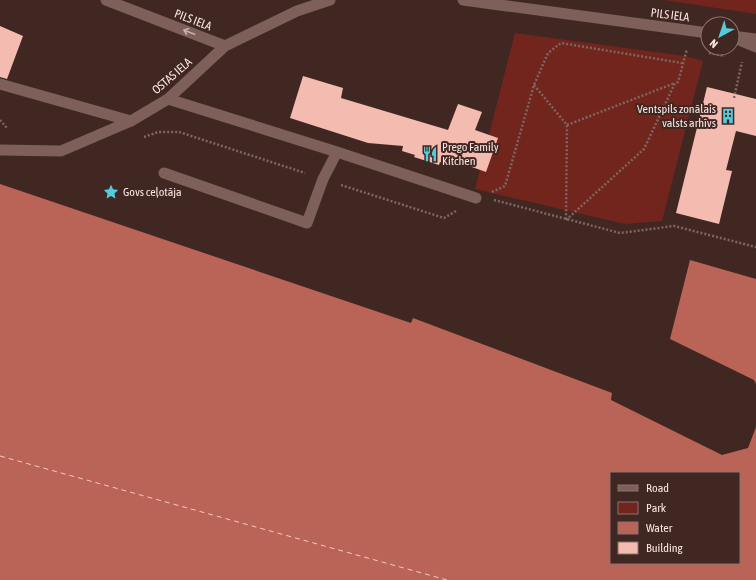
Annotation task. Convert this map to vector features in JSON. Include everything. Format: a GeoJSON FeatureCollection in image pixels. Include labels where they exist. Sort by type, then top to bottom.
{"type":"FeatureCollection","features":[{"type":"Feature","properties":{"kind":"street","name":"PILS IELA"},"geometry":{"type":"LineString","coordinates":[[106,0],[225,46]]}},
{"type":"Feature","properties":{"kind":"street","name":"OSTAS IELA"},"geometry":{"type":"LineString","coordinates":[[0,150],[61,151],[132,121],[168,99],[225,46],[297,11],[330,0]]}},
{"type":"Feature","properties":{"kind":"street","name":"PILS IELA"},"geometry":{"type":"LineString","coordinates":[[462,0],[700,32]]}},
{"type":"Feature","properties":{"kind":"street"},"geometry":{"type":"LineString","coordinates":[[740,37],[756,39]]}},
{"type":"Feature","properties":{"kind":"street"},"geometry":{"type":"LineString","coordinates":[[740,40],[756,47]]}},
{"type":"Feature","properties":{"kind":"street"},"geometry":{"type":"LineString","coordinates":[[0,84],[132,121]]}},
{"type":"Feature","properties":{"kind":"street"},"geometry":{"type":"LineString","coordinates":[[168,99],[337,152],[476,198]]}},
{"type":"Feature","properties":{"kind":"street"},"geometry":{"type":"LineString","coordinates":[[164,173],[307,223],[323,179],[337,152]]}},
{"type":"Feature","properties":{"kind":"path"},"geometry":{"type":"LineString","coordinates":[[566,220],[644,149],[675,83],[678,82],[691,31]]}},
{"type":"Feature","properties":{"kind":"path"},"geometry":{"type":"LineString","coordinates":[[476,198],[505,186],[534,85],[548,53],[561,43],[682,63]]}},
{"type":"Feature","properties":{"kind":"path"},"geometry":{"type":"LineString","coordinates":[[686,50],[693,51]]}},
{"type":"Feature","properties":{"kind":"path"},"geometry":{"type":"LineString","coordinates":[[721,56],[731,58]]}},
{"type":"Feature","properties":{"kind":"path"},"geometry":{"type":"LineString","coordinates":[[737,60],[749,64]]}},
{"type":"Feature","properties":{"kind":"path"},"geometry":{"type":"LineString","coordinates":[[734,98],[742,62]]}},
{"type":"Feature","properties":{"kind":"path"},"geometry":{"type":"LineString","coordinates":[[567,125],[675,83]]}},
{"type":"Feature","properties":{"kind":"path"},"geometry":{"type":"LineString","coordinates":[[534,85],[567,125],[566,220]]}},
{"type":"Feature","properties":{"kind":"path"},"geometry":{"type":"LineString","coordinates":[[0,120],[7,128]]}},
{"type":"Feature","properties":{"kind":"path"},"geometry":{"type":"LineString","coordinates":[[137,140],[158,132],[179,132],[444,218]]}},
{"type":"Feature","properties":{"kind":"path"},"geometry":{"type":"LineString","coordinates":[[476,198],[489,199],[620,233],[674,226],[756,247]]}},
{"type":"Feature","properties":{"kind":"green space"},"geometry":{"type":"Polygon","coordinates":[[[664,0],[756,0],[756,14],[664,0]]]}},
{"type":"Feature","properties":{"kind":"green space"},"geometry":{"type":"Polygon","coordinates":[[[515,33],[685,56],[703,61],[662,221],[625,224],[475,189],[515,33]]]}},
{"type":"Feature","properties":{"kind":"water"},"geometry":{"type":"Polygon","coordinates":[[[0,184],[411,323],[413,318],[612,393],[611,400],[722,455],[748,448],[756,427],[756,580],[0,580],[0,184]]]}},
{"type":"Feature","properties":{"kind":"water"},"geometry":{"type":"Polygon","coordinates":[[[690,260],[756,279],[756,384],[754,380],[670,339],[690,260]]]}},
{"type":"Feature","properties":{"kind":"building"},"geometry":{"type":"Polygon","coordinates":[[[0,26],[23,36],[7,79],[0,77],[0,26]]]}},
{"type":"Feature","properties":{"kind":"building"},"geometry":{"type":"Polygon","coordinates":[[[303,76],[343,88],[341,98],[448,130],[458,104],[482,112],[475,130],[498,138],[486,172],[455,161],[453,167],[440,162],[439,165],[414,157],[415,155],[402,151],[403,146],[368,143],[290,118],[303,76]]]}},
{"type":"Feature","properties":{"kind":"building"},"geometry":{"type":"Polygon","coordinates":[[[707,87],[756,99],[756,136],[736,131],[726,170],[732,171],[719,224],[676,213],[707,87]]]}},
{"type":"Feature","properties":{"kind":"ferry route"},"geometry":{"type":"LineString","coordinates":[[0,456],[447,580]]}},
{"type":"Feature","properties":{"kind":"place","name":"Ventspils zonālais valsts arhīvs"},"geometry":{"type":"Point","coordinates":[728,116]}},
{"type":"Feature","properties":{"kind":"place","name":"Prego Family Kitchen"},"geometry":{"type":"Point","coordinates":[430,154]}},
{"type":"Feature","properties":{"kind":"place","name":"Govs ceļotāja"},"geometry":{"type":"Point","coordinates":[111,192]}}]}
